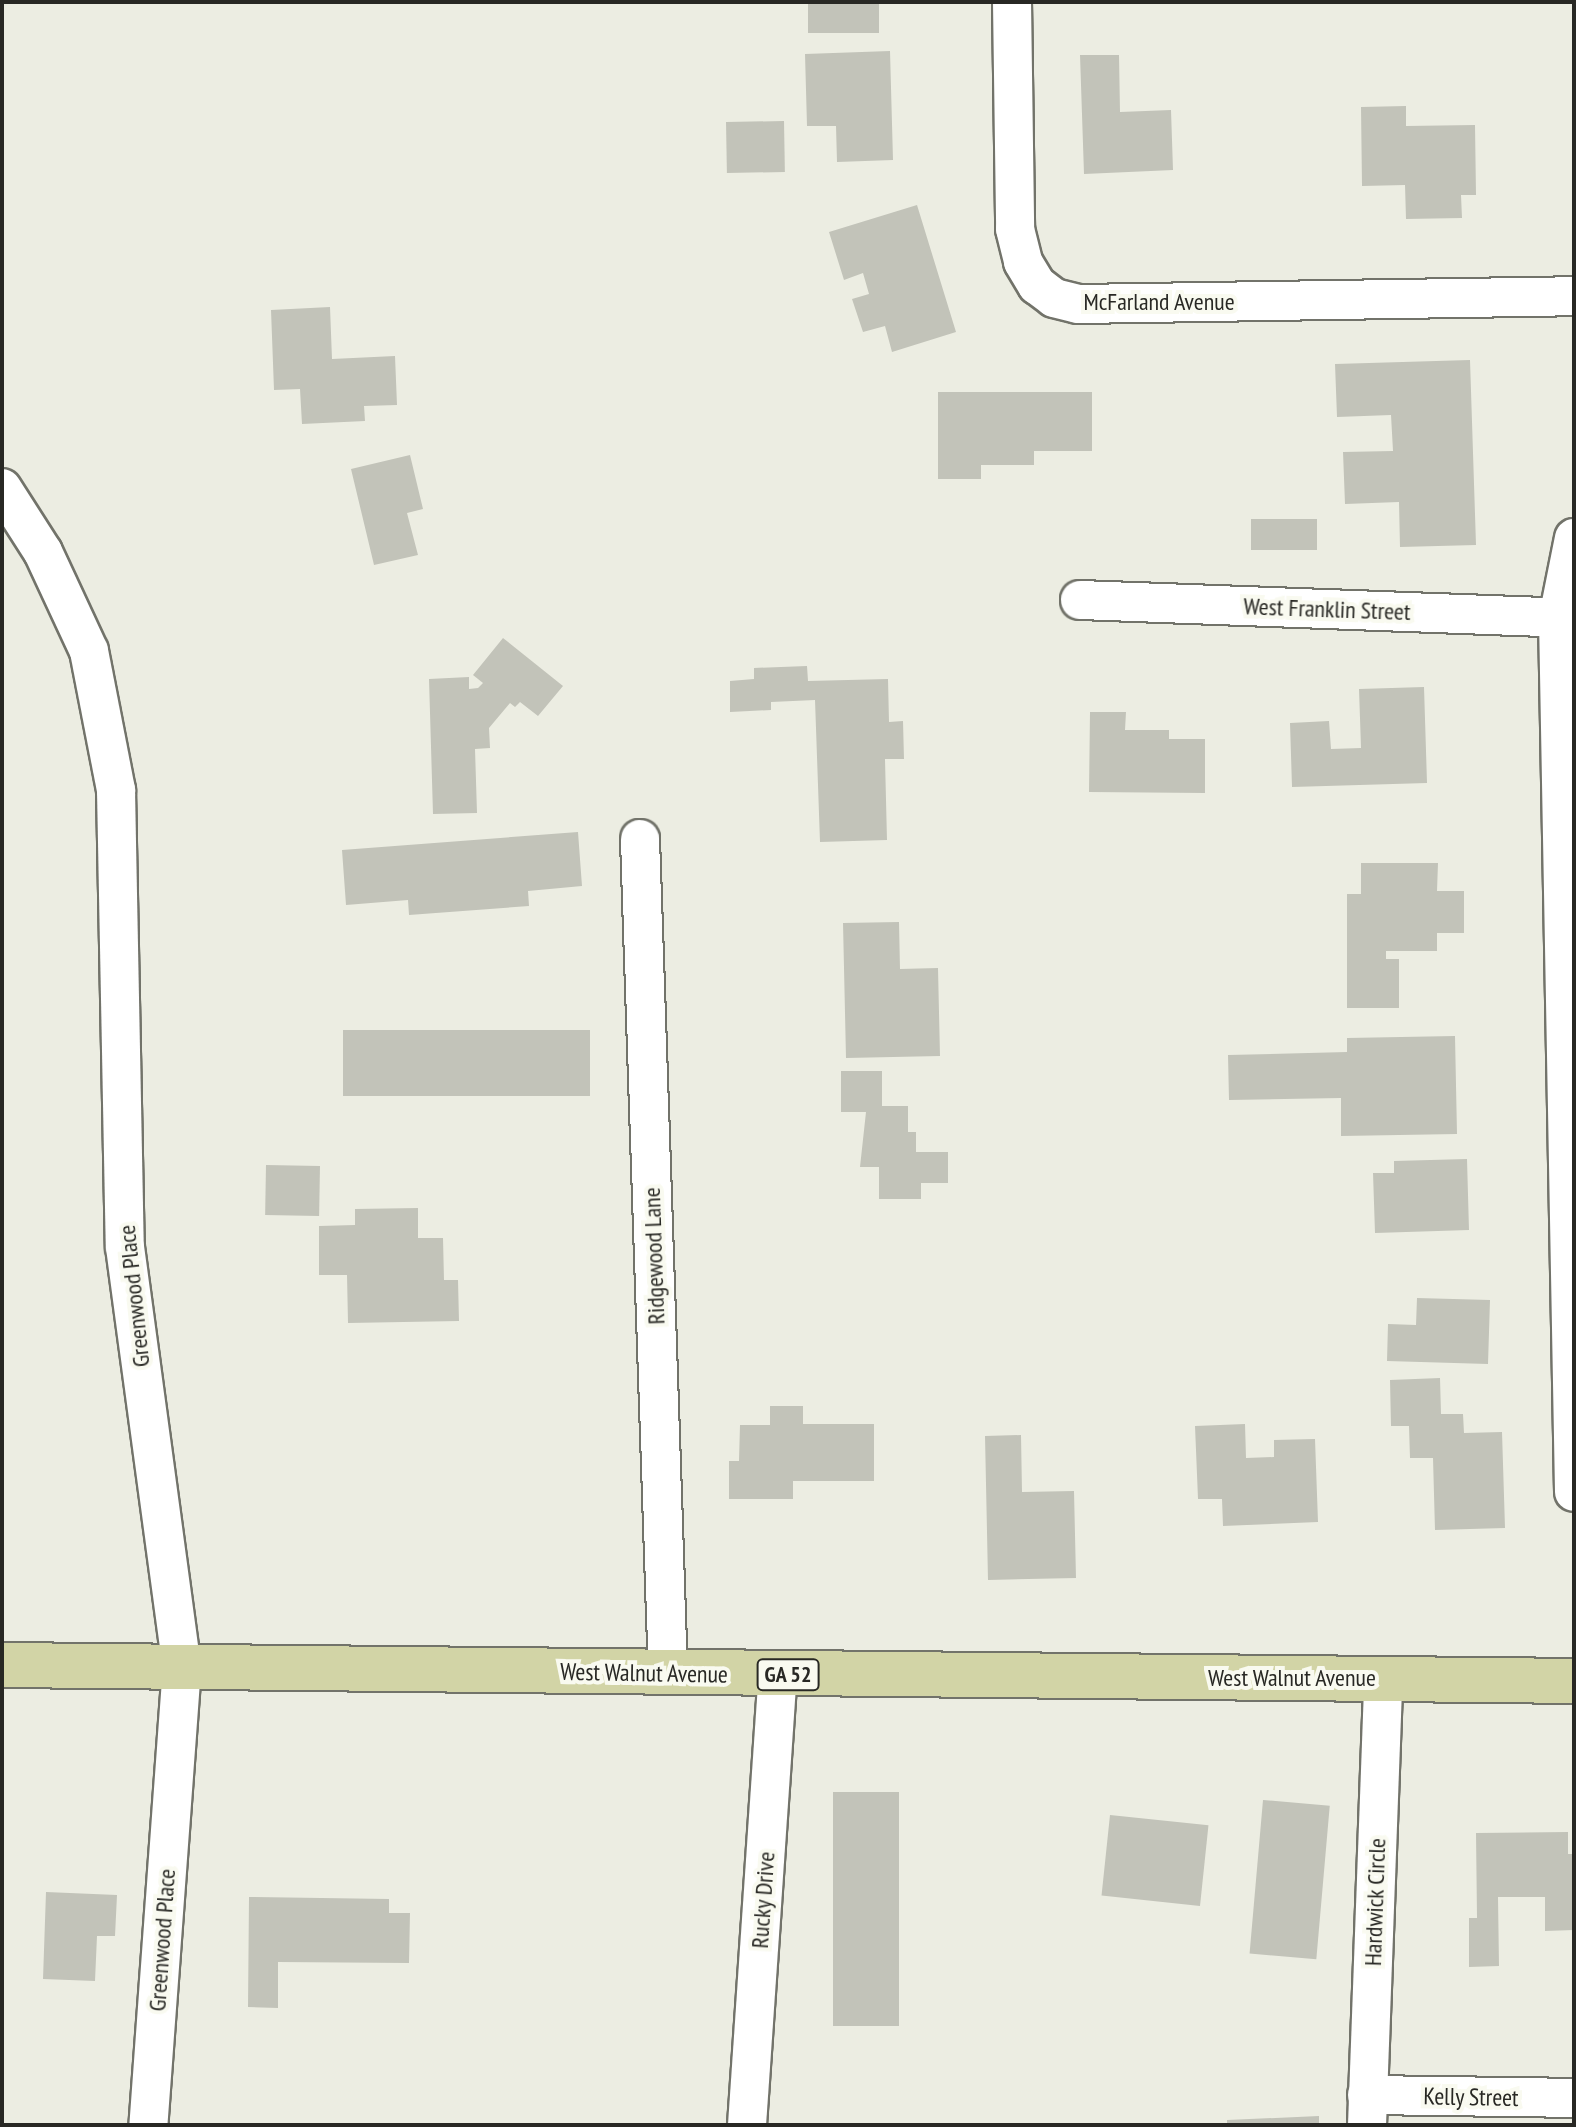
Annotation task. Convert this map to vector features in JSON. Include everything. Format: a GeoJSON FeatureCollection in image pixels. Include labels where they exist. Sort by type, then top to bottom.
{"type":"FeatureCollection","features":[{"type":"Feature","properties":{"kind":"main road","name":"West Walnut Avenue"},"geometry":{"type":"LineString","coordinates":[[2,1665],[1574,1681]]}},
{"type":"Feature","properties":{"kind":"street","name":"McFarland Avenue"},"geometry":{"type":"LineString","coordinates":[[1012,2],[1015,229],[1023,262],[1037,285],[1054,298],[1078,304],[1574,296]]}},
{"type":"Feature","properties":{"kind":"street","name":"Greenwood Place"},"geometry":{"type":"LineString","coordinates":[[2,488],[43,552],[89,651],[116,790],[125,1247],[182,1667],[148,2125]]}},
{"type":"Feature","properties":{"kind":"street"},"geometry":{"type":"LineString","coordinates":[[1574,538],[1566,618],[1574,1492]]}},
{"type":"Feature","properties":{"kind":"street","name":"West Franklin Street"},"geometry":{"type":"LineString","coordinates":[[1080,600],[1566,618]]}},
{"type":"Feature","properties":{"kind":"street","name":"Ridgewood Lane"},"geometry":{"type":"LineString","coordinates":[[640,839],[668,1673]]}},
{"type":"Feature","properties":{"kind":"street","name":"Rucky Drive"},"geometry":{"type":"LineString","coordinates":[[747,2125],[778,1675]]}},
{"type":"Feature","properties":{"kind":"street","name":"Hardwick Circle"},"geometry":{"type":"LineString","coordinates":[[1367,2110],[1383,1679]]}},
{"type":"Feature","properties":{"kind":"street","name":"Kelly Street"},"geometry":{"type":"LineString","coordinates":[[1367,2110],[1574,2098]]}},
{"type":"Feature","properties":{"kind":"building"},"geometry":{"type":"Polygon","coordinates":[[[808,2],[879,2],[879,33],[808,33],[808,2]]]}},
{"type":"Feature","properties":{"kind":"building"},"geometry":{"type":"Polygon","coordinates":[[[890,51],[893,160],[837,162],[836,126],[807,126],[805,54],[890,51]]]}},
{"type":"Feature","properties":{"kind":"building"},"geometry":{"type":"Polygon","coordinates":[[[1080,55],[1119,55],[1120,112],[1171,110],[1173,170],[1084,174],[1080,55]]]}},
{"type":"Feature","properties":{"kind":"building"},"geometry":{"type":"Polygon","coordinates":[[[1406,106],[1406,126],[1475,125],[1476,195],[1461,195],[1462,218],[1406,219],[1405,185],[1362,186],[1361,107],[1406,106]]]}},
{"type":"Feature","properties":{"kind":"building"},"geometry":{"type":"Polygon","coordinates":[[[784,121],[785,172],[727,173],[726,122],[784,121]]]}},
{"type":"Feature","properties":{"kind":"building"},"geometry":{"type":"Polygon","coordinates":[[[917,205],[956,332],[892,352],[885,326],[863,332],[852,299],[869,294],[863,273],[844,280],[829,232],[917,205]]]}},
{"type":"Feature","properties":{"kind":"building"},"geometry":{"type":"Polygon","coordinates":[[[330,307],[332,359],[395,356],[397,405],[364,406],[365,421],[302,424],[300,389],[274,390],[271,310],[330,307]]]}},
{"type":"Feature","properties":{"kind":"building"},"geometry":{"type":"Polygon","coordinates":[[[1470,360],[1476,545],[1400,547],[1399,502],[1345,504],[1343,452],[1393,451],[1391,415],[1337,417],[1335,364],[1470,360]]]}},
{"type":"Feature","properties":{"kind":"building"},"geometry":{"type":"Polygon","coordinates":[[[938,392],[1092,392],[1092,451],[1034,451],[1034,465],[981,465],[981,479],[938,479],[938,392]]]}},
{"type":"Feature","properties":{"kind":"building"},"geometry":{"type":"Polygon","coordinates":[[[410,455],[423,509],[407,513],[418,555],[374,565],[351,469],[410,455]]]}},
{"type":"Feature","properties":{"kind":"building"},"geometry":{"type":"Polygon","coordinates":[[[1251,519],[1317,519],[1317,550],[1251,550],[1251,519]]]}},
{"type":"Feature","properties":{"kind":"building"},"geometry":{"type":"Polygon","coordinates":[[[503,638],[563,686],[538,716],[520,702],[515,707],[510,703],[489,728],[490,748],[475,749],[477,813],[433,814],[429,679],[469,677],[469,689],[478,688],[483,683],[473,675],[503,638]]]}},
{"type":"Feature","properties":{"kind":"building"},"geometry":{"type":"Polygon","coordinates":[[[807,666],[808,681],[888,679],[889,722],[903,721],[904,759],[885,759],[887,840],[820,842],[815,700],[771,702],[771,710],[730,712],[730,681],[754,679],[754,668],[807,666]]]}},
{"type":"Feature","properties":{"kind":"building"},"geometry":{"type":"Polygon","coordinates":[[[1424,687],[1427,783],[1292,787],[1290,723],[1329,721],[1331,749],[1361,748],[1359,689],[1424,687]]]}},
{"type":"Feature","properties":{"kind":"building"},"geometry":{"type":"Polygon","coordinates":[[[1090,712],[1126,712],[1125,730],[1169,730],[1169,739],[1205,739],[1205,793],[1089,792],[1090,712]]]}},
{"type":"Feature","properties":{"kind":"building"},"geometry":{"type":"Polygon","coordinates":[[[578,832],[582,886],[528,891],[529,906],[409,915],[408,900],[346,905],[342,850],[578,832]]]}},
{"type":"Feature","properties":{"kind":"building"},"geometry":{"type":"Polygon","coordinates":[[[1361,863],[1438,863],[1437,891],[1464,891],[1464,933],[1437,933],[1437,951],[1386,951],[1386,959],[1399,959],[1399,1008],[1347,1008],[1347,894],[1361,894],[1361,863]]]}},
{"type":"Feature","properties":{"kind":"building"},"geometry":{"type":"Polygon","coordinates":[[[899,922],[900,969],[938,968],[940,1056],[846,1058],[843,923],[899,922]]]}},
{"type":"Feature","properties":{"kind":"building"},"geometry":{"type":"Polygon","coordinates":[[[343,1030],[590,1030],[590,1096],[343,1096],[343,1030]]]}},
{"type":"Feature","properties":{"kind":"building"},"geometry":{"type":"Polygon","coordinates":[[[1455,1036],[1457,1134],[1341,1136],[1341,1098],[1229,1100],[1228,1055],[1347,1052],[1347,1038],[1455,1036]]]}},
{"type":"Feature","properties":{"kind":"building"},"geometry":{"type":"Polygon","coordinates":[[[841,1071],[882,1071],[882,1106],[908,1106],[908,1132],[916,1132],[916,1152],[948,1152],[948,1183],[921,1183],[921,1199],[879,1199],[879,1167],[860,1167],[866,1112],[841,1112],[841,1071]]]}},
{"type":"Feature","properties":{"kind":"building"},"geometry":{"type":"Polygon","coordinates":[[[1467,1159],[1469,1230],[1375,1233],[1373,1173],[1394,1173],[1394,1161],[1467,1159]]]}},
{"type":"Feature","properties":{"kind":"building"},"geometry":{"type":"Polygon","coordinates":[[[266,1165],[320,1166],[319,1216],[265,1215],[266,1165]]]}},
{"type":"Feature","properties":{"kind":"building"},"geometry":{"type":"Polygon","coordinates":[[[418,1208],[418,1238],[443,1238],[444,1280],[458,1280],[459,1321],[348,1323],[347,1275],[319,1275],[319,1226],[355,1225],[355,1209],[418,1208]]]}},
{"type":"Feature","properties":{"kind":"building"},"geometry":{"type":"Polygon","coordinates":[[[1417,1298],[1490,1300],[1488,1364],[1387,1361],[1388,1324],[1416,1325],[1417,1298]]]}},
{"type":"Feature","properties":{"kind":"building"},"geometry":{"type":"Polygon","coordinates":[[[1440,1378],[1441,1414],[1463,1414],[1464,1433],[1502,1432],[1505,1528],[1435,1530],[1433,1458],[1410,1458],[1409,1426],[1391,1426],[1390,1380],[1440,1378]]]}},
{"type":"Feature","properties":{"kind":"building"},"geometry":{"type":"Polygon","coordinates":[[[770,1406],[803,1406],[803,1424],[874,1424],[874,1481],[793,1481],[793,1499],[729,1499],[729,1461],[739,1461],[740,1425],[770,1425],[770,1406]]]}},
{"type":"Feature","properties":{"kind":"building"},"geometry":{"type":"Polygon","coordinates":[[[1245,1424],[1246,1458],[1274,1457],[1274,1440],[1315,1439],[1318,1522],[1223,1526],[1222,1499],[1198,1499],[1195,1426],[1245,1424]]]}},
{"type":"Feature","properties":{"kind":"building"},"geometry":{"type":"Polygon","coordinates":[[[1021,1435],[1022,1492],[1074,1491],[1076,1578],[988,1580],[985,1436],[1021,1435]]]}},
{"type":"Feature","properties":{"kind":"building"},"geometry":{"type":"Polygon","coordinates":[[[833,1792],[899,1792],[899,2026],[833,2026],[833,1792]]]}},
{"type":"Feature","properties":{"kind":"building"},"geometry":{"type":"Polygon","coordinates":[[[1263,1800],[1330,1806],[1316,1959],[1250,1953],[1263,1800]]]}},
{"type":"Feature","properties":{"kind":"building"},"geometry":{"type":"Polygon","coordinates":[[[1110,1815],[1208,1825],[1200,1906],[1102,1896],[1110,1815]]]}},
{"type":"Feature","properties":{"kind":"building"},"geometry":{"type":"Polygon","coordinates":[[[1568,1832],[1568,1854],[1574,1854],[1574,1930],[1545,1931],[1545,1897],[1498,1897],[1499,1966],[1469,1967],[1469,1918],[1477,1918],[1476,1833],[1568,1832]]]}},
{"type":"Feature","properties":{"kind":"building"},"geometry":{"type":"Polygon","coordinates":[[[46,1892],[117,1895],[115,1936],[97,1936],[95,1981],[43,1979],[46,1892]]]}},
{"type":"Feature","properties":{"kind":"building"},"geometry":{"type":"Polygon","coordinates":[[[249,1897],[389,1899],[389,1913],[410,1913],[409,1963],[278,1962],[278,2008],[248,2007],[249,1897]]]}},
{"type":"Feature","properties":{"kind":"building"},"geometry":{"type":"Polygon","coordinates":[[[1319,2116],[1319,2125],[1227,2125],[1227,2120],[1319,2116]]]}}]}
